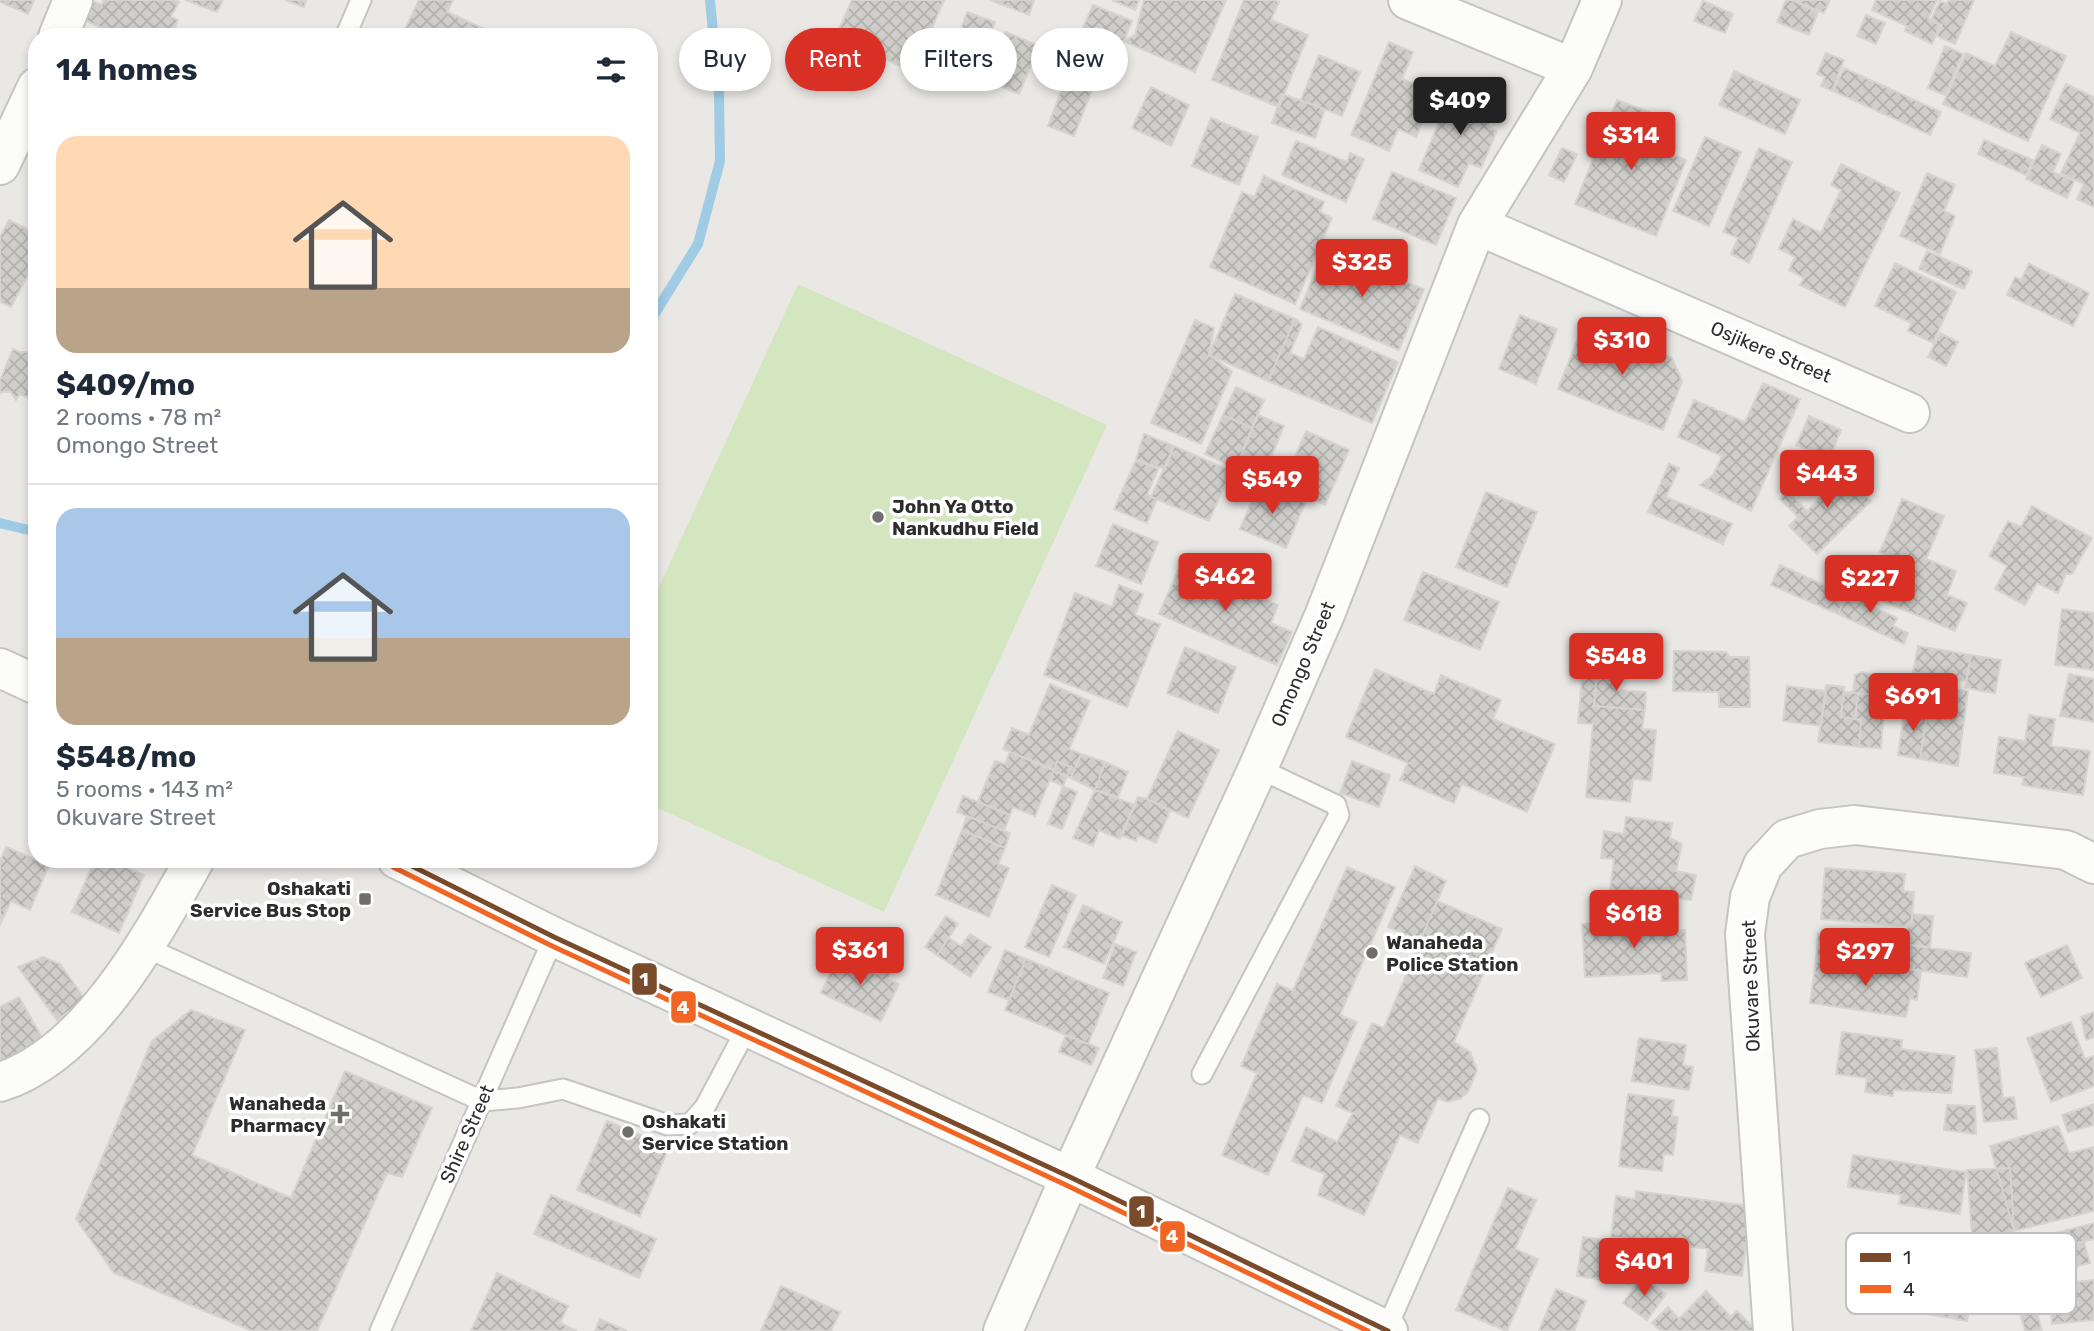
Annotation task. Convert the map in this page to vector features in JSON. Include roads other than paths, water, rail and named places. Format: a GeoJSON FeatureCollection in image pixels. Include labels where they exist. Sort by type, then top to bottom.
{"type":"FeatureCollection","features":[{"type":"Feature","properties":{"kind":"street"},"geometry":{"type":"LineString","coordinates":[[62,28],[73,0]]}},
{"type":"Feature","properties":{"kind":"street"},"geometry":{"type":"LineString","coordinates":[[1408,0],[1573,68]]}},
{"type":"Feature","properties":{"kind":"street","name":"Omongo Street"},"geometry":{"type":"LineString","coordinates":[[1003,1331],[1325,614],[1478,225],[1573,68],[1602,0]]}},
{"type":"Feature","properties":{"kind":"street"},"geometry":{"type":"LineString","coordinates":[[0,165],[28,106]]}},
{"type":"Feature","properties":{"kind":"street","name":"Osjikere Street"},"geometry":{"type":"LineString","coordinates":[[1478,225],[1910,413]]}},
{"type":"Feature","properties":{"kind":"street"},"geometry":{"type":"LineString","coordinates":[[0,668],[28,681]]}},
{"type":"Feature","properties":{"kind":"street","name":"Okuvare Street"},"geometry":{"type":"LineString","coordinates":[[1773,1331],[1745,934],[1750,897],[1763,866],[1787,839],[1819,829],[1855,825],[2066,850],[2094,864]]}},
{"type":"Feature","properties":{"kind":"street"},"geometry":{"type":"LineString","coordinates":[[6,1085],[52,1055],[104,1002],[145,947],[190,868]]}},
{"type":"Feature","properties":{"kind":"street"},"geometry":{"type":"LineString","coordinates":[[415,868],[554,937],[1070,1177],[1387,1331]]}},
{"type":"Feature","properties":{"kind":"lane"},"geometry":{"type":"LineString","coordinates":[[349,28],[361,0]]}},
{"type":"Feature","properties":{"kind":"lane"},"geometry":{"type":"LineString","coordinates":[[1202,1074],[1339,816],[1336,805],[1258,768]]}},
{"type":"Feature","properties":{"kind":"lane","name":"Shire Street"},"geometry":{"type":"LineString","coordinates":[[380,1331],[554,937]]}},
{"type":"Feature","properties":{"kind":"lane"},"geometry":{"type":"LineString","coordinates":[[145,947],[482,1101],[518,1098],[563,1089],[668,1125],[691,1124],[705,1107],[747,1028]]}},
{"type":"Feature","properties":{"kind":"lane"},"geometry":{"type":"LineString","coordinates":[[1387,1331],[1479,1119]]}},
{"type":"Feature","properties":{"kind":"waterway"},"geometry":{"type":"LineString","coordinates":[[658,308],[698,244],[720,161],[719,94],[710,0]]}},
{"type":"Feature","properties":{"kind":"waterway"},"geometry":{"type":"LineString","coordinates":[[0,523],[28,530]]}},
{"type":"Feature","properties":{"kind":"place","name":"John Ya Otto Nankudhu Field"},"geometry":{"type":"Point","coordinates":[878,517]}},
{"type":"Feature","properties":{"kind":"place","name":"Oshakati Service Bus Stop"},"geometry":{"type":"Point","coordinates":[365,899]}},
{"type":"Feature","properties":{"kind":"place","name":"Wanaheda Police Station"},"geometry":{"type":"Point","coordinates":[1372,953]}},
{"type":"Feature","properties":{"kind":"place","name":"Wanaheda Pharmacy"},"geometry":{"type":"Point","coordinates":[340,1114]}},
{"type":"Feature","properties":{"kind":"place","name":"Oshakati Service Station"},"geometry":{"type":"Point","coordinates":[628,1132]}}]}
